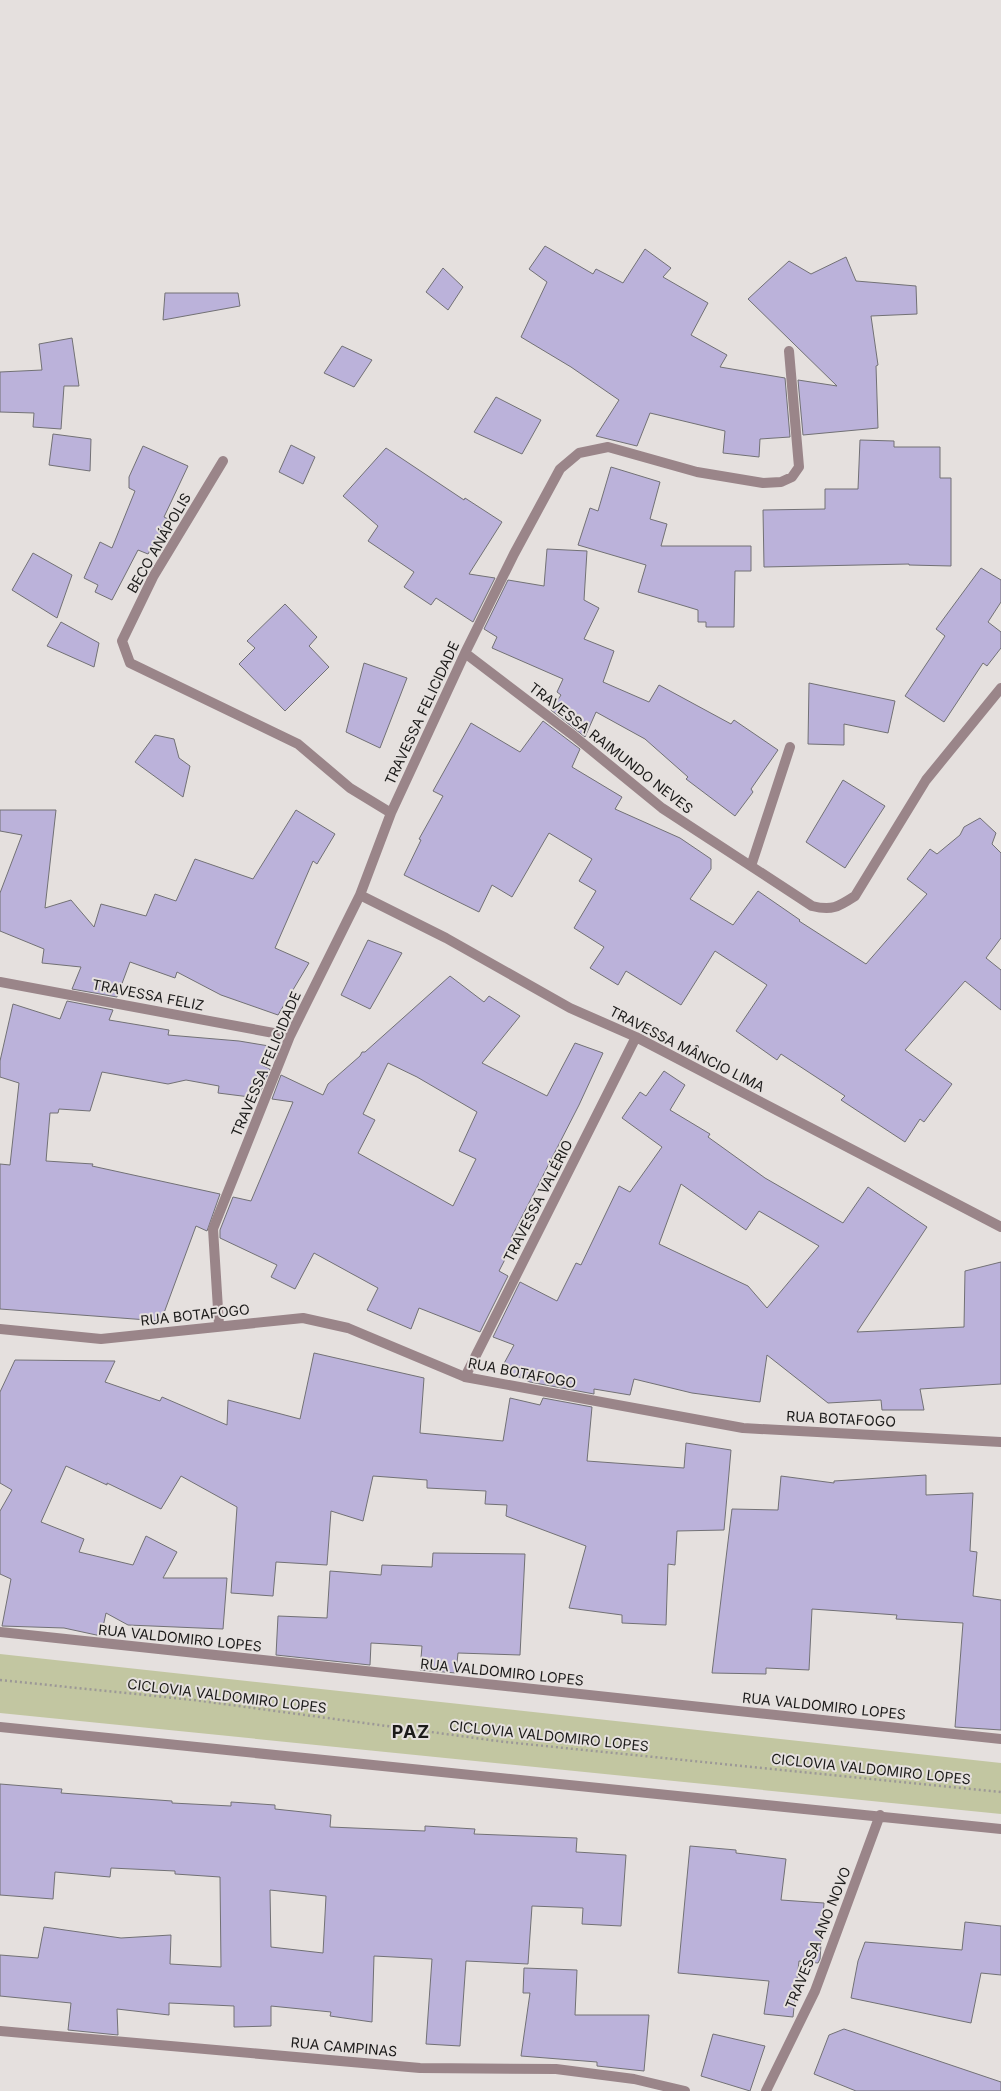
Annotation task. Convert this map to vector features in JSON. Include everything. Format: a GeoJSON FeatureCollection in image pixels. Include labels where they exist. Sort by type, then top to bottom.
{"type":"FeatureCollection","features":[{"type":"Feature","properties":{"kind":"street","name":"TRAVESSA FELICIDADE"},"geometry":{"type":"LineString","coordinates":[[219,1325],[213,1229],[290,1036],[360,895],[391,814],[465,653],[514,554],[560,470],[579,453],[608,447],[697,472],[743,480],[763,483],[780,482],[792,477],[799,467],[789,351]]}},
{"type":"Feature","properties":{"kind":"street","name":"BECO ANÁPOLIS"},"geometry":{"type":"LineString","coordinates":[[223,461],[153,577],[122,642],[130,662],[298,744],[350,788],[391,814]]}},
{"type":"Feature","properties":{"kind":"street","name":"TRAVESSA RAIMUNDO NEVES"},"geometry":{"type":"LineString","coordinates":[[465,653],[574,736],[662,808],[812,906],[827,909],[840,906],[855,896],[926,780],[1001,688]]}},
{"type":"Feature","properties":{"kind":"street"},"geometry":{"type":"LineString","coordinates":[[751,866],[790,747]]}},
{"type":"Feature","properties":{"kind":"street","name":"TRAVESSA MÂNCIO LIMA"},"geometry":{"type":"LineString","coordinates":[[360,895],[446,938],[570,1008],[636,1037],[1001,1227]]}},
{"type":"Feature","properties":{"kind":"street","name":"TRAVESSA FELIZ"},"geometry":{"type":"LineString","coordinates":[[0,982],[290,1036]]}},
{"type":"Feature","properties":{"kind":"street","name":"TRAVESSA VALÉRIO"},"geometry":{"type":"LineString","coordinates":[[465,1377],[636,1037]]}},
{"type":"Feature","properties":{"kind":"street","name":"RUA BOTAFOGO"},"geometry":{"type":"LineString","coordinates":[[0,1329],[101,1339],[219,1325],[303,1318],[348,1328],[465,1377],[743,1428],[1001,1442]]}},
{"type":"Feature","properties":{"kind":"street","name":"RUA VALDOMIRO LOPES"},"geometry":{"type":"LineString","coordinates":[[0,1632],[1001,1739]]}},
{"type":"Feature","properties":{"kind":"street"},"geometry":{"type":"LineString","coordinates":[[0,1727],[880,1815],[1001,1829]]}},
{"type":"Feature","properties":{"kind":"street","name":"TRAVESSA ANO NOVO"},"geometry":{"type":"LineString","coordinates":[[766,2091],[815,1991],[880,1815]]}},
{"type":"Feature","properties":{"kind":"street","name":"RUA CAMPINAS"},"geometry":{"type":"LineString","coordinates":[[0,2032],[420,2068],[556,2069],[634,2079],[685,2091]]}},
{"type":"Feature","properties":{"kind":"path","name":"CICLOVIA VALDOMIRO LOPES"},"geometry":{"type":"LineString","coordinates":[[0,1680],[194,1700],[505,1742],[1001,1792]]}},
{"type":"Feature","properties":{"kind":"green space"},"geometry":{"type":"Polygon","coordinates":[[[0,1654],[1001,1763],[1001,1814],[0,1713],[0,1654]]]}},
{"type":"Feature","properties":{"kind":"building"},"geometry":{"type":"Polygon","coordinates":[[[545,246],[593,274],[596,269],[623,283],[645,249],[671,268],[663,277],[708,303],[691,335],[727,355],[720,367],[785,378],[790,437],[760,439],[759,457],[723,453],[725,431],[650,413],[637,446],[596,436],[619,400],[571,367],[521,337],[547,282],[529,269],[545,246]]]}},
{"type":"Feature","properties":{"kind":"building"},"geometry":{"type":"Polygon","coordinates":[[[846,257],[856,281],[916,286],[917,314],[871,316],[878,365],[876,366],[878,428],[803,435],[798,380],[837,386],[748,299],[789,261],[811,274],[846,257]]]}},
{"type":"Feature","properties":{"kind":"building"},"geometry":{"type":"Polygon","coordinates":[[[443,268],[463,287],[448,310],[426,292],[443,268]]]}},
{"type":"Feature","properties":{"kind":"building"},"geometry":{"type":"Polygon","coordinates":[[[165,293],[238,293],[240,306],[163,320],[165,293]]]}},
{"type":"Feature","properties":{"kind":"building"},"geometry":{"type":"Polygon","coordinates":[[[72,338],[79,386],[64,386],[61,429],[33,427],[34,413],[0,412],[0,372],[42,370],[39,344],[72,338]]]}},
{"type":"Feature","properties":{"kind":"building"},"geometry":{"type":"Polygon","coordinates":[[[342,346],[372,360],[354,387],[324,373],[342,346]]]}},
{"type":"Feature","properties":{"kind":"building"},"geometry":{"type":"Polygon","coordinates":[[[496,397],[541,420],[522,454],[474,432],[496,397]]]}},
{"type":"Feature","properties":{"kind":"building"},"geometry":{"type":"Polygon","coordinates":[[[53,434],[91,439],[90,471],[49,465],[53,434]]]}},
{"type":"Feature","properties":{"kind":"building"},"geometry":{"type":"Polygon","coordinates":[[[860,440],[894,441],[894,447],[940,447],[940,478],[951,478],[951,566],[909,564],[764,567],[763,510],[825,509],[825,489],[858,489],[860,440]]]}},
{"type":"Feature","properties":{"kind":"building"},"geometry":{"type":"Polygon","coordinates":[[[291,445],[315,457],[303,484],[279,472],[291,445]]]}},
{"type":"Feature","properties":{"kind":"building"},"geometry":{"type":"Polygon","coordinates":[[[143,446],[188,466],[164,517],[168,519],[148,554],[138,550],[112,600],[95,592],[98,585],[84,578],[100,542],[112,548],[135,491],[129,488],[129,477],[143,446]]]}},
{"type":"Feature","properties":{"kind":"building"},"geometry":{"type":"Polygon","coordinates":[[[386,448],[464,500],[465,498],[502,522],[469,574],[495,578],[473,622],[436,598],[431,605],[404,587],[414,572],[368,541],[378,526],[343,496],[386,448]]]}},
{"type":"Feature","properties":{"kind":"building"},"geometry":{"type":"Polygon","coordinates":[[[611,467],[660,482],[650,519],[667,524],[661,546],[751,546],[751,571],[735,571],[734,627],[706,627],[706,622],[698,622],[698,610],[638,592],[646,565],[578,545],[590,508],[598,511],[611,467]]]}},
{"type":"Feature","properties":{"kind":"building"},"geometry":{"type":"Polygon","coordinates":[[[547,549],[587,551],[584,600],[599,608],[584,639],[614,651],[603,682],[649,702],[659,685],[731,724],[734,720],[778,750],[751,789],[753,792],[735,816],[686,779],[688,777],[645,739],[596,712],[585,737],[551,710],[561,695],[557,692],[563,679],[492,648],[497,637],[484,629],[508,580],[544,586],[547,549]]]}},
{"type":"Feature","properties":{"kind":"building"},"geometry":{"type":"Polygon","coordinates":[[[33,553],[72,575],[57,618],[12,590],[33,553]]]}},
{"type":"Feature","properties":{"kind":"building"},"geometry":{"type":"Polygon","coordinates":[[[981,568],[1001,580],[1001,602],[988,622],[1001,632],[1001,648],[987,666],[983,663],[944,722],[905,696],[945,636],[936,629],[981,568]]]}},
{"type":"Feature","properties":{"kind":"building"},"geometry":{"type":"Polygon","coordinates":[[[285,604],[317,637],[309,646],[329,667],[285,711],[239,664],[255,648],[247,641],[285,604]]]}},
{"type":"Feature","properties":{"kind":"building"},"geometry":{"type":"Polygon","coordinates":[[[61,622],[99,643],[94,667],[47,646],[61,622]]]}},
{"type":"Feature","properties":{"kind":"building"},"geometry":{"type":"Polygon","coordinates":[[[364,663],[407,678],[380,748],[346,732],[364,663]]]}},
{"type":"Feature","properties":{"kind":"building"},"geometry":{"type":"Polygon","coordinates":[[[809,683],[895,701],[888,733],[844,724],[844,745],[808,744],[809,683]]]}},
{"type":"Feature","properties":{"kind":"building"},"geometry":{"type":"Polygon","coordinates":[[[543,721],[580,749],[572,767],[622,797],[615,809],[680,838],[711,859],[711,869],[690,899],[733,925],[758,891],[800,920],[799,921],[866,964],[927,894],[907,879],[930,849],[937,854],[960,835],[964,827],[980,818],[996,833],[992,844],[1001,853],[1001,938],[986,958],[1001,970],[1001,1010],[965,981],[905,1050],[952,1084],[924,1122],[920,1119],[905,1142],[841,1100],[845,1096],[781,1054],[777,1060],[736,1031],[767,985],[715,951],[681,1005],[626,971],[618,985],[590,968],[604,947],[574,928],[596,891],[579,881],[592,859],[549,833],[512,897],[492,885],[479,912],[404,875],[421,840],[419,839],[443,796],[433,791],[471,723],[520,752],[543,721]]]}},
{"type":"Feature","properties":{"kind":"building"},"geometry":{"type":"Polygon","coordinates":[[[155,735],[174,739],[179,758],[190,766],[183,797],[135,762],[155,735]]]}},
{"type":"Feature","properties":{"kind":"building"},"geometry":{"type":"Polygon","coordinates":[[[843,780],[885,806],[845,868],[806,842],[843,780]]]}},
{"type":"Feature","properties":{"kind":"building"},"geometry":{"type":"Polygon","coordinates":[[[0,810],[56,810],[45,908],[71,900],[94,927],[101,904],[146,916],[155,894],[176,901],[195,859],[253,879],[296,810],[335,834],[317,864],[313,861],[275,948],[309,963],[278,1015],[221,995],[177,972],[175,978],[130,962],[117,997],[72,989],[81,967],[42,963],[44,949],[0,931],[0,893],[22,835],[0,831],[0,810]]]}},
{"type":"Feature","properties":{"kind":"building"},"geometry":{"type":"Polygon","coordinates":[[[368,940],[402,953],[370,1009],[341,995],[368,940]]]}},
{"type":"Feature","properties":{"kind":"building"},"geometry":{"type":"Polygon","coordinates":[[[450,976],[484,1002],[489,996],[520,1016],[482,1063],[547,1096],[575,1043],[603,1053],[579,1105],[511,1238],[515,1240],[499,1271],[508,1276],[480,1332],[419,1308],[411,1329],[367,1310],[378,1288],[314,1253],[295,1289],[271,1277],[277,1265],[220,1238],[220,1230],[233,1197],[251,1201],[293,1102],[272,1099],[281,1075],[323,1095],[328,1084],[360,1056],[362,1052],[365,1052],[450,976]],[[388,1063],[363,1114],[375,1120],[358,1153],[453,1206],[476,1159],[459,1151],[477,1112],[417,1077],[388,1063]]]}},
{"type":"Feature","properties":{"kind":"building"},"geometry":{"type":"Polygon","coordinates":[[[67,1001],[113,1010],[109,1020],[169,1030],[168,1035],[239,1041],[269,1046],[262,1065],[270,1069],[258,1098],[218,1093],[219,1086],[186,1080],[168,1084],[102,1072],[90,1111],[59,1109],[58,1113],[50,1113],[46,1161],[93,1164],[92,1166],[220,1194],[207,1231],[196,1226],[161,1321],[0,1309],[0,1164],[10,1165],[19,1083],[0,1077],[0,1061],[13,1004],[60,1019],[67,1001]]]}},
{"type":"Feature","properties":{"kind":"building"},"geometry":{"type":"Polygon","coordinates":[[[664,1071],[685,1085],[670,1110],[710,1134],[708,1137],[765,1178],[843,1223],[868,1187],[927,1227],[857,1332],[964,1327],[965,1271],[1001,1262],[1001,1384],[920,1389],[924,1410],[882,1410],[881,1400],[828,1403],[767,1355],[760,1402],[692,1393],[634,1379],[630,1395],[594,1389],[594,1394],[530,1382],[501,1369],[514,1345],[493,1337],[520,1282],[557,1301],[576,1263],[581,1265],[619,1186],[630,1192],[662,1147],[622,1118],[640,1092],[646,1096],[664,1071]],[[681,1184],[659,1244],[748,1286],[767,1308],[819,1246],[759,1211],[746,1230],[681,1184]]]}},
{"type":"Feature","properties":{"kind":"building"},"geometry":{"type":"Polygon","coordinates":[[[314,1353],[424,1378],[420,1433],[503,1441],[510,1398],[540,1405],[543,1398],[592,1407],[587,1461],[684,1468],[686,1443],[731,1450],[724,1530],[677,1531],[675,1565],[668,1564],[666,1625],[622,1623],[622,1615],[569,1608],[586,1546],[506,1516],[507,1505],[485,1504],[486,1491],[427,1488],[427,1480],[373,1476],[363,1521],[331,1511],[327,1565],[276,1562],[273,1596],[231,1593],[237,1507],[181,1476],[161,1509],[107,1483],[107,1485],[66,1466],[41,1522],[84,1539],[79,1552],[133,1565],[146,1536],[177,1552],[163,1578],[227,1578],[223,1629],[128,1625],[106,1613],[101,1636],[64,1628],[2,1626],[11,1579],[0,1574],[0,1511],[12,1490],[0,1483],[0,1392],[15,1360],[115,1361],[105,1382],[160,1401],[162,1397],[227,1425],[228,1400],[300,1419],[314,1353]]]}},
{"type":"Feature","properties":{"kind":"building"},"geometry":{"type":"Polygon","coordinates":[[[926,1475],[926,1495],[973,1493],[970,1551],[977,1552],[973,1596],[1001,1600],[1001,1730],[955,1727],[963,1623],[896,1619],[897,1615],[812,1609],[809,1670],[766,1668],[766,1674],[712,1673],[732,1509],[778,1510],[781,1476],[834,1483],[834,1481],[926,1475]]]}},
{"type":"Feature","properties":{"kind":"building"},"geometry":{"type":"Polygon","coordinates":[[[433,1553],[525,1554],[520,1655],[458,1653],[456,1673],[420,1670],[422,1646],[371,1643],[370,1665],[276,1655],[278,1616],[327,1618],[330,1571],[381,1575],[382,1565],[432,1567],[433,1553]]]}},
{"type":"Feature","properties":{"kind":"building"},"geometry":{"type":"Polygon","coordinates":[[[0,1784],[62,1789],[61,1793],[172,1801],[172,1803],[231,1806],[231,1802],[275,1805],[275,1809],[331,1815],[330,1827],[425,1831],[425,1826],[475,1829],[474,1834],[577,1838],[576,1852],[626,1855],[621,1926],[582,1924],[583,1908],[532,1906],[528,1964],[466,1961],[460,2046],[426,2044],[432,1959],[374,1956],[372,2022],[330,2016],[331,2012],[271,2006],[271,2026],[234,2027],[234,2006],[169,2003],[169,2015],[117,2009],[118,2035],[68,2030],[71,2003],[0,1996],[0,1955],[38,1958],[44,1927],[121,1938],[171,1935],[170,1964],[221,1967],[220,1877],[175,1874],[175,1871],[111,1868],[110,1877],[55,1872],[53,1899],[0,1895],[0,1784]],[[270,1890],[271,1947],[323,1953],[326,1896],[270,1890]]]}},
{"type":"Feature","properties":{"kind":"building"},"geometry":{"type":"Polygon","coordinates":[[[690,1846],[736,1850],[736,1853],[786,1859],[781,1900],[824,1903],[820,1959],[818,1963],[799,1961],[793,2017],[764,2014],[769,1981],[678,1973],[690,1846]]]}},
{"type":"Feature","properties":{"kind":"building"},"geometry":{"type":"Polygon","coordinates":[[[965,1922],[1001,1926],[1001,1975],[981,1973],[971,2023],[851,1998],[858,1961],[865,1942],[962,1950],[965,1922]]]}},
{"type":"Feature","properties":{"kind":"building"},"geometry":{"type":"Polygon","coordinates":[[[524,1968],[577,1970],[575,2015],[649,2015],[644,2071],[597,2066],[597,2062],[521,2056],[530,1993],[523,1993],[524,1968]]]}},
{"type":"Feature","properties":{"kind":"building"},"geometry":{"type":"Polygon","coordinates":[[[844,2029],[1001,2082],[1001,2091],[856,2091],[814,2074],[829,2035],[844,2029]]]}},
{"type":"Feature","properties":{"kind":"building"},"geometry":{"type":"Polygon","coordinates":[[[713,2034],[765,2046],[750,2091],[701,2076],[713,2034]]]}},
{"type":"Feature","properties":{"kind":"district","name":"PAZ"},"geometry":{"type":"Point","coordinates":[411,1732]}}]}
